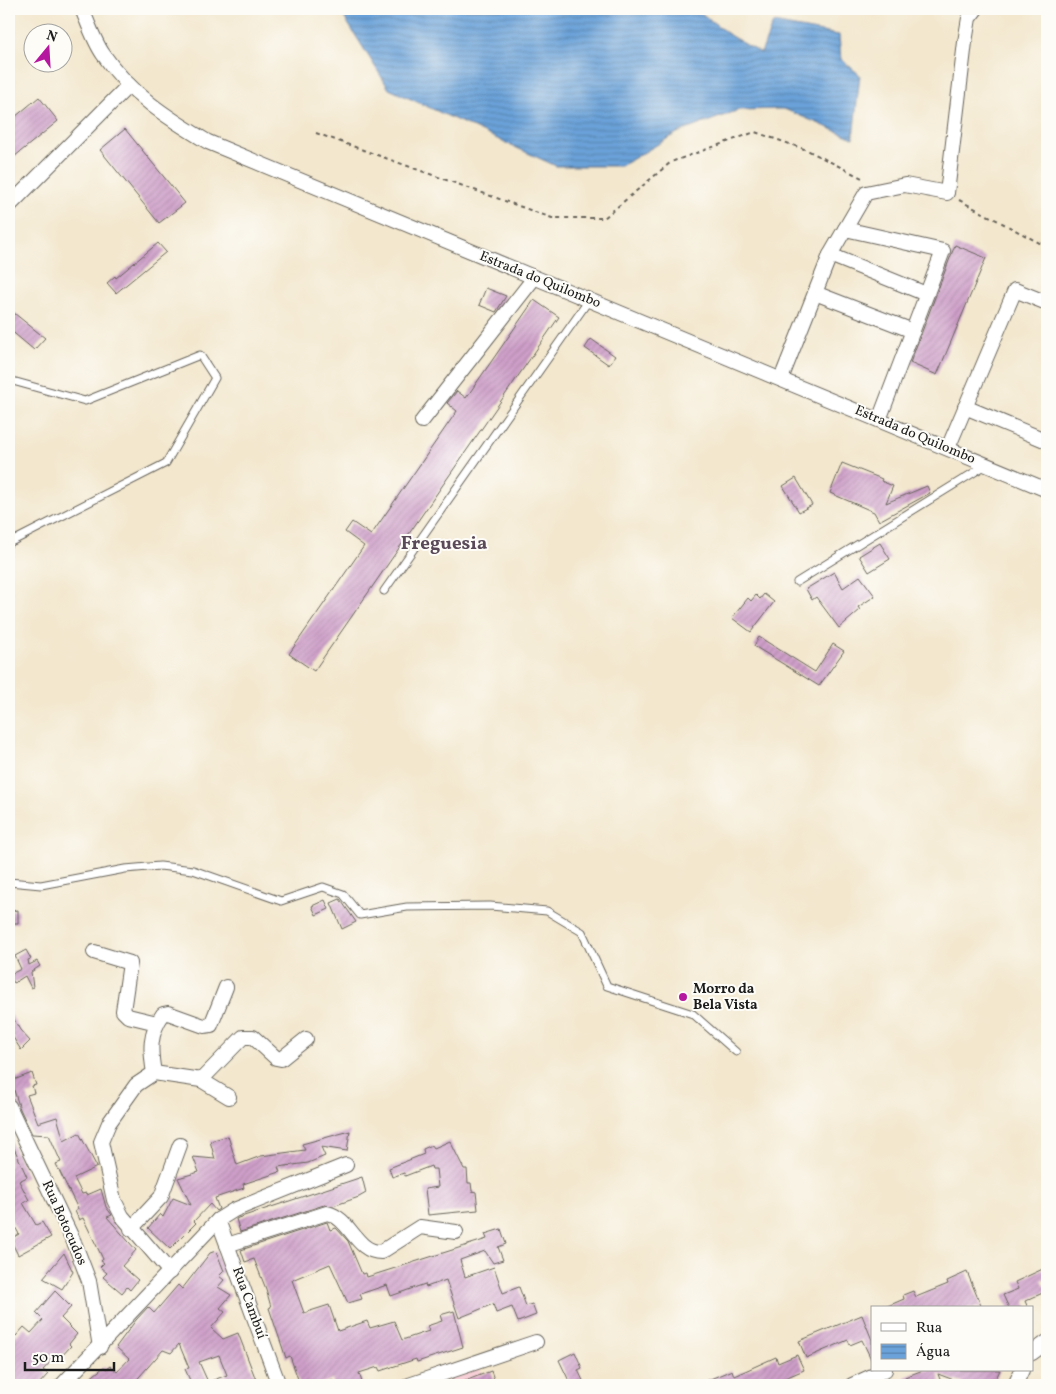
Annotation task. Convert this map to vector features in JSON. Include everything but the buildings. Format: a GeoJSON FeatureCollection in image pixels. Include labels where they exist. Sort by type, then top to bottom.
{"type":"FeatureCollection","features":[{"type":"Feature","properties":{"kind":"street","name":"Estrada do Quilombo"},"geometry":{"type":"LineString","coordinates":[[82,9],[102,53],[129,85],[159,112],[208,142],[1047,490]]}},
{"type":"Feature","properties":{"kind":"street"},"geometry":{"type":"LineString","coordinates":[[781,379],[830,255],[866,193],[905,185],[947,193],[969,18],[976,9]]}},
{"type":"Feature","properties":{"kind":"street"},"geometry":{"type":"LineString","coordinates":[[9,206],[129,85]]}},
{"type":"Feature","properties":{"kind":"street"},"geometry":{"type":"LineString","coordinates":[[845,229],[943,251],[879,420]]}},
{"type":"Feature","properties":{"kind":"street"},"geometry":{"type":"LineString","coordinates":[[830,255],[926,294]]}},
{"type":"Feature","properties":{"kind":"street"},"geometry":{"type":"LineString","coordinates":[[422,421],[534,278]]}},
{"type":"Feature","properties":{"kind":"street"},"geometry":{"type":"LineString","coordinates":[[948,448],[1015,290],[1047,303]]}},
{"type":"Feature","properties":{"kind":"street"},"geometry":{"type":"LineString","coordinates":[[816,292],[912,331]]}},
{"type":"Feature","properties":{"kind":"street"},"geometry":{"type":"LineString","coordinates":[[965,407],[1047,441]]}},
{"type":"Feature","properties":{"kind":"street"},"geometry":{"type":"LineString","coordinates":[[94,952],[130,963],[123,1011],[128,1016],[157,1023]]}},
{"type":"Feature","properties":{"kind":"street"},"geometry":{"type":"LineString","coordinates":[[154,1072],[150,1049],[157,1023],[163,1014],[168,1013],[204,1026],[211,1025],[226,986]]}},
{"type":"Feature","properties":{"kind":"street"},"geometry":{"type":"LineString","coordinates":[[202,1080],[243,1037],[253,1037],[276,1058],[281,1059],[306,1039]]}},
{"type":"Feature","properties":{"kind":"street"},"geometry":{"type":"LineString","coordinates":[[170,1272],[131,1229],[114,1200],[101,1142],[108,1123],[136,1085],[154,1072],[202,1080],[229,1097]]}},
{"type":"Feature","properties":{"kind":"street","name":"Rua Botocudos"},"geometry":{"type":"LineString","coordinates":[[9,1106],[74,1242],[86,1273],[100,1346]]}},
{"type":"Feature","properties":{"kind":"street"},"geometry":{"type":"LineString","coordinates":[[131,1229],[161,1197],[180,1145]]}},
{"type":"Feature","properties":{"kind":"street"},"geometry":{"type":"LineString","coordinates":[[67,1383],[218,1220],[234,1210],[346,1165]]}},
{"type":"Feature","properties":{"kind":"street"},"geometry":{"type":"LineString","coordinates":[[227,1245],[327,1213],[338,1218],[362,1245],[374,1252],[381,1252],[420,1227],[456,1232]]}},
{"type":"Feature","properties":{"kind":"street","name":"Rua Cambuí"},"geometry":{"type":"LineString","coordinates":[[218,1220],[279,1385]]}},
{"type":"Feature","properties":{"kind":"street"},"geometry":{"type":"LineString","coordinates":[[410,1385],[536,1342]]}},
{"type":"Feature","properties":{"kind":"street"},"geometry":{"type":"LineString","coordinates":[[1034,1352],[1047,1342]]}},
{"type":"Feature","properties":{"kind":"street"},"geometry":{"type":"LineString","coordinates":[[852,1385],[881,1372]]}},
{"type":"Feature","properties":{"kind":"street"},"geometry":{"type":"LineString","coordinates":[[1015,1385],[1021,1372]]}},
{"type":"Feature","properties":{"kind":"lane"},"geometry":{"type":"LineString","coordinates":[[384,591],[588,300]]}},
{"type":"Feature","properties":{"kind":"lane"},"geometry":{"type":"LineString","coordinates":[[9,380],[85,401],[200,355],[215,378],[166,463],[9,543]]}},
{"type":"Feature","properties":{"kind":"lane"},"geometry":{"type":"LineString","coordinates":[[797,582],[986,464]]}},
{"type":"Feature","properties":{"kind":"lane"},"geometry":{"type":"LineString","coordinates":[[9,882],[41,885],[125,869],[160,866],[193,870],[282,901],[323,887],[343,894],[360,915],[407,907],[490,906],[547,911],[582,932],[607,986],[693,1014],[736,1052]]}},
{"type":"Feature","properties":{"kind":"path"},"geometry":{"type":"LineString","coordinates":[[316,133],[552,218],[604,218],[671,162],[755,132],[807,150],[884,190]]}},
{"type":"Feature","properties":{"kind":"path"},"geometry":{"type":"LineString","coordinates":[[947,193],[1047,247]]}},
{"type":"Feature","properties":{"kind":"shaded area"},"geometry":{"type":"Polygon","coordinates":[[[477,1362],[487,1385],[452,1385],[446,1373],[477,1362]]]}},
{"type":"Feature","properties":{"kind":"water"},"geometry":{"type":"Polygon","coordinates":[[[339,9],[696,9],[731,36],[761,53],[773,23],[839,35],[841,59],[860,75],[853,138],[784,109],[739,110],[677,133],[621,166],[556,166],[389,89],[339,9]]]}},
{"type":"Feature","properties":{"kind":"place","name":"Morro da Bela Vista"},"geometry":{"type":"Point","coordinates":[683,997]}},
{"type":"Feature","properties":{"kind":"district","name":"Freguesia"},"geometry":{"type":"Point","coordinates":[444,544]}}]}
